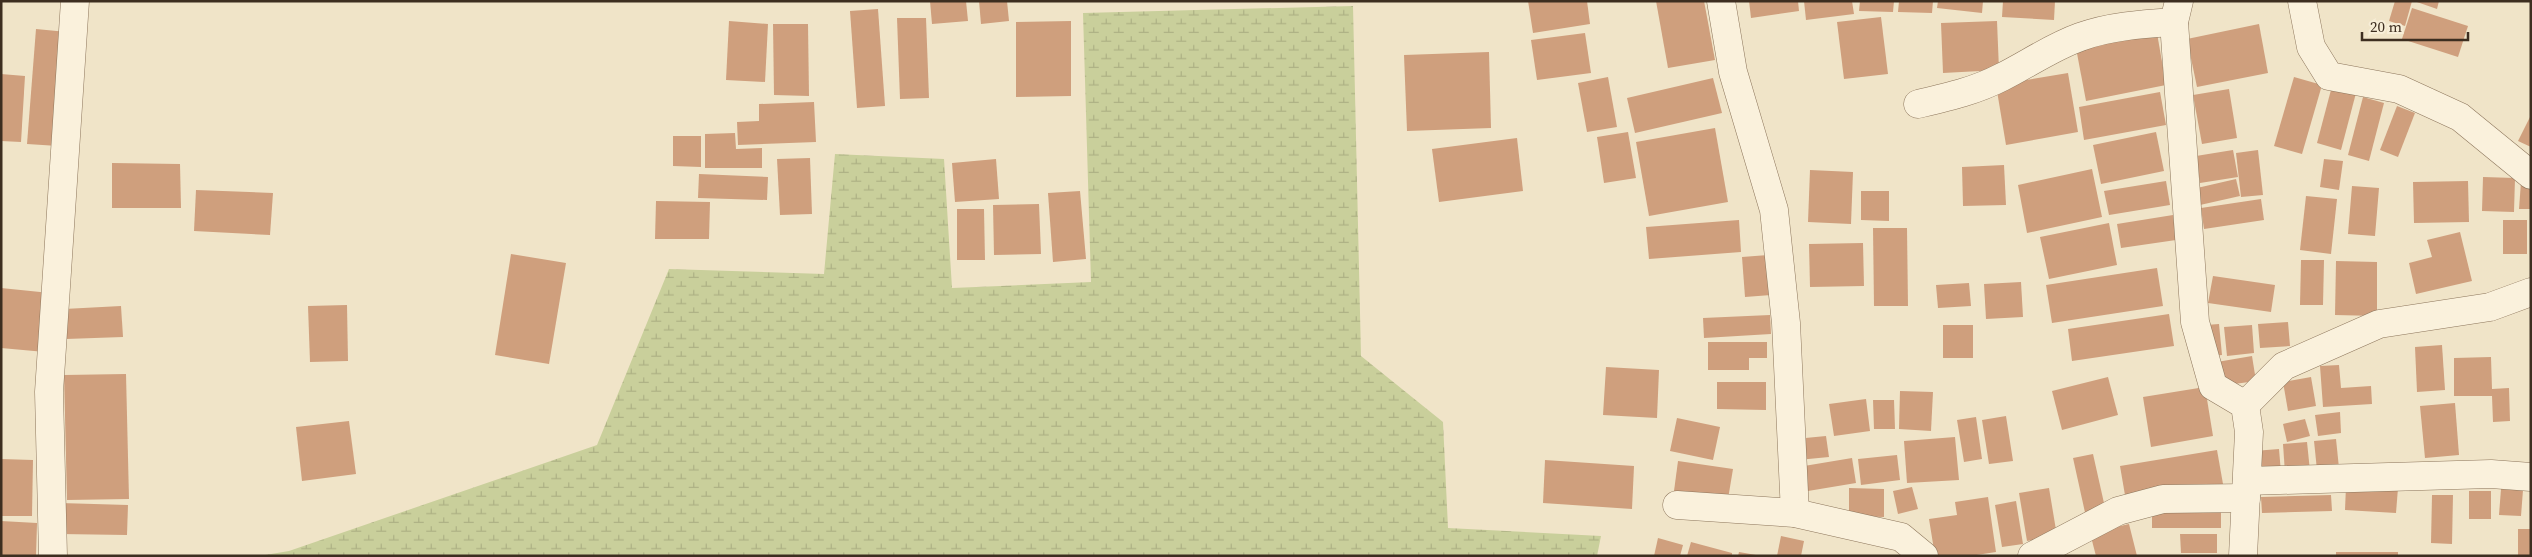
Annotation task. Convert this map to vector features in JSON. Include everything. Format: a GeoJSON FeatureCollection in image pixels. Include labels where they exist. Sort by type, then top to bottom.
{"type":"FeatureCollection","features":[{"type":"Feature","properties":{"kind":"street"},"geometry":{"type":"LineString","coordinates":[[53,556],[49,392],[75,1]]}},
{"type":"Feature","properties":{"kind":"street"},"geometry":{"type":"LineString","coordinates":[[1722,1],[1733,72],[1774,210],[1786,323],[1795,513]]}},
{"type":"Feature","properties":{"kind":"street"},"geometry":{"type":"LineString","coordinates":[[2302,1],[2311,47],[2329,76],[2399,89],[2460,116],[2531,175]]}},
{"type":"Feature","properties":{"kind":"street"},"geometry":{"type":"LineString","coordinates":[[1918,104],[1965,94],[2003,77],[2044,52],[2082,36],[2139,24],[2177,12],[2194,322],[2213,386],[2245,405],[2250,432],[2243,556]]}},
{"type":"Feature","properties":{"kind":"street"},"geometry":{"type":"LineString","coordinates":[[2245,405],[2284,366],[2379,324],[2490,307],[2531,292]]}},
{"type":"Feature","properties":{"kind":"street"},"geometry":{"type":"LineString","coordinates":[[2032,556],[2118,511],[2163,499],[2247,489],[2491,474],[2531,477]]}},
{"type":"Feature","properties":{"kind":"street"},"geometry":{"type":"LineString","coordinates":[[1677,505],[1795,513],[1901,537],[1924,556]]}},
{"type":"Feature","properties":{"kind":"green space"},"geometry":{"type":"Polygon","coordinates":[[[1353,6],[1361,356],[1443,422],[1448,528],[1601,536],[1597,556],[259,556],[289,551],[597,445],[669,269],[824,274],[835,154],[944,159],[952,288],[1091,282],[1083,13],[1353,6]]]}},
{"type":"Feature","properties":{"kind":"building"},"geometry":{"type":"Polygon","coordinates":[[[930,1],[966,1],[968,21],[932,24],[930,1]]]}},
{"type":"Feature","properties":{"kind":"building"},"geometry":{"type":"Polygon","coordinates":[[[979,1],[1007,1],[1009,21],[981,24],[979,1]]]}},
{"type":"Feature","properties":{"kind":"building"},"geometry":{"type":"Polygon","coordinates":[[[1528,1],[1587,1],[1590,24],[1533,33],[1528,1]]]}},
{"type":"Feature","properties":{"kind":"building"},"geometry":{"type":"Polygon","coordinates":[[[1656,1],[1704,1],[1715,60],[1668,68],[1656,1]]]}},
{"type":"Feature","properties":{"kind":"building"},"geometry":{"type":"Polygon","coordinates":[[[1749,1],[1798,1],[1799,11],[1751,18],[1749,1]]]}},
{"type":"Feature","properties":{"kind":"building"},"geometry":{"type":"Polygon","coordinates":[[[1804,1],[1852,1],[1854,14],[1806,20],[1804,1]]]}},
{"type":"Feature","properties":{"kind":"building"},"geometry":{"type":"Polygon","coordinates":[[[1860,1],[1894,1],[1893,12],[1859,11],[1860,1]]]}},
{"type":"Feature","properties":{"kind":"building"},"geometry":{"type":"Polygon","coordinates":[[[1899,1],[1933,1],[1932,13],[1898,12],[1899,1]]]}},
{"type":"Feature","properties":{"kind":"building"},"geometry":{"type":"Polygon","coordinates":[[[1938,1],[1983,1],[1982,13],[1937,8],[1938,1]]]}},
{"type":"Feature","properties":{"kind":"building"},"geometry":{"type":"Polygon","coordinates":[[[2003,1],[2055,1],[2054,20],[2002,17],[2003,1]]]}},
{"type":"Feature","properties":{"kind":"building"},"geometry":{"type":"Polygon","coordinates":[[[2395,1],[2412,1],[2405,26],[2389,21],[2395,1]]]}},
{"type":"Feature","properties":{"kind":"building"},"geometry":{"type":"Polygon","coordinates":[[[2414,1],[2439,1],[2437,9],[2414,1]]]}},
{"type":"Feature","properties":{"kind":"building"},"geometry":{"type":"Polygon","coordinates":[[[2412,8],[2468,26],[2458,57],[2402,39],[2412,8]]]}},
{"type":"Feature","properties":{"kind":"building"},"geometry":{"type":"Polygon","coordinates":[[[878,9],[885,106],[857,108],[850,11],[878,9]]]}},
{"type":"Feature","properties":{"kind":"building"},"geometry":{"type":"Polygon","coordinates":[[[1881,17],[1888,74],[1844,79],[1837,22],[1881,17]]]}},
{"type":"Feature","properties":{"kind":"building"},"geometry":{"type":"Polygon","coordinates":[[[897,18],[926,18],[929,98],[900,99],[897,18]]]}},
{"type":"Feature","properties":{"kind":"building"},"geometry":{"type":"Polygon","coordinates":[[[729,21],[768,24],[765,82],[726,80],[729,21]]]}},
{"type":"Feature","properties":{"kind":"building"},"geometry":{"type":"Polygon","coordinates":[[[1071,21],[1071,96],[1016,97],[1016,22],[1071,21]]]}},
{"type":"Feature","properties":{"kind":"building"},"geometry":{"type":"Polygon","coordinates":[[[1997,21],[1999,70],[1943,73],[1941,23],[1997,21]]]}},
{"type":"Feature","properties":{"kind":"building"},"geometry":{"type":"Polygon","coordinates":[[[773,24],[808,24],[809,96],[774,95],[773,24]]]}},
{"type":"Feature","properties":{"kind":"building"},"geometry":{"type":"Polygon","coordinates":[[[2259,24],[2268,73],[2197,87],[2187,39],[2259,24]]]}},
{"type":"Feature","properties":{"kind":"building"},"geometry":{"type":"Polygon","coordinates":[[[36,29],[67,32],[58,146],[27,144],[36,29]]]}},
{"type":"Feature","properties":{"kind":"building"},"geometry":{"type":"Polygon","coordinates":[[[1585,33],[1591,73],[1537,80],[1531,40],[1585,33]]]}},
{"type":"Feature","properties":{"kind":"building"},"geometry":{"type":"Polygon","coordinates":[[[2157,33],[2166,85],[2086,101],[2076,48],[2157,33]]]}},
{"type":"Feature","properties":{"kind":"building"},"geometry":{"type":"Polygon","coordinates":[[[1489,52],[1491,128],[1407,131],[1404,55],[1489,52]]]}},
{"type":"Feature","properties":{"kind":"building"},"geometry":{"type":"Polygon","coordinates":[[[2068,73],[2078,132],[2006,145],[1996,85],[2068,73]]]}},
{"type":"Feature","properties":{"kind":"building"},"geometry":{"type":"Polygon","coordinates":[[[1,74],[25,76],[21,142],[1,141],[1,74]]]}},
{"type":"Feature","properties":{"kind":"building"},"geometry":{"type":"Polygon","coordinates":[[[1608,77],[1617,127],[1587,132],[1578,83],[1608,77]]]}},
{"type":"Feature","properties":{"kind":"building"},"geometry":{"type":"Polygon","coordinates":[[[2294,77],[2322,85],[2302,154],[2274,146],[2294,77]]]}},
{"type":"Feature","properties":{"kind":"building"},"geometry":{"type":"Polygon","coordinates":[[[1713,78],[1722,113],[1635,133],[1627,98],[1713,78]]]}},
{"type":"Feature","properties":{"kind":"building"},"geometry":{"type":"Polygon","coordinates":[[[2332,86],[2356,93],[2341,150],[2317,143],[2332,86]]]}},
{"type":"Feature","properties":{"kind":"building"},"geometry":{"type":"Polygon","coordinates":[[[2229,89],[2237,138],[2202,144],[2193,95],[2229,89]]]}},
{"type":"Feature","properties":{"kind":"building"},"geometry":{"type":"Polygon","coordinates":[[[2160,92],[2166,125],[2084,140],[2079,107],[2160,92]]]}},
{"type":"Feature","properties":{"kind":"building"},"geometry":{"type":"Polygon","coordinates":[[[2363,97],[2384,103],[2369,161],[2348,155],[2363,97]]]}},
{"type":"Feature","properties":{"kind":"building"},"geometry":{"type":"Polygon","coordinates":[[[814,102],[816,142],[738,145],[737,122],[759,121],[759,104],[814,102]]]}},
{"type":"Feature","properties":{"kind":"building"},"geometry":{"type":"Polygon","coordinates":[[[2397,106],[2415,113],[2398,157],[2380,150],[2397,106]]]}},
{"type":"Feature","properties":{"kind":"building"},"geometry":{"type":"Polygon","coordinates":[[[2531,115],[2531,147],[2518,141],[2531,115]]]}},
{"type":"Feature","properties":{"kind":"building"},"geometry":{"type":"Polygon","coordinates":[[[1715,128],[1728,202],[1649,216],[1636,142],[1715,128]]]}},
{"type":"Feature","properties":{"kind":"building"},"geometry":{"type":"Polygon","coordinates":[[[1628,132],[1636,178],[1604,183],[1597,137],[1628,132]]]}},
{"type":"Feature","properties":{"kind":"building"},"geometry":{"type":"Polygon","coordinates":[[[2156,132],[2164,171],[2101,184],[2093,145],[2156,132]]]}},
{"type":"Feature","properties":{"kind":"building"},"geometry":{"type":"Polygon","coordinates":[[[735,133],[736,149],[762,148],[762,168],[705,168],[705,134],[735,133]]]}},
{"type":"Feature","properties":{"kind":"building"},"geometry":{"type":"Polygon","coordinates":[[[673,136],[701,136],[701,167],[673,166],[673,136]]]}},
{"type":"Feature","properties":{"kind":"building"},"geometry":{"type":"Polygon","coordinates":[[[1517,138],[1523,191],[1439,202],[1432,149],[1517,138]]]}},
{"type":"Feature","properties":{"kind":"building"},"geometry":{"type":"Polygon","coordinates":[[[2233,150],[2238,177],[2200,183],[2196,156],[2233,150]]]}},
{"type":"Feature","properties":{"kind":"building"},"geometry":{"type":"Polygon","coordinates":[[[2258,150],[2263,195],[2241,197],[2236,153],[2258,150]]]}},
{"type":"Feature","properties":{"kind":"building"},"geometry":{"type":"Polygon","coordinates":[[[810,158],[812,214],[780,215],[777,159],[810,158]]]}},
{"type":"Feature","properties":{"kind":"building"},"geometry":{"type":"Polygon","coordinates":[[[996,159],[999,199],[955,202],[952,163],[996,159]]]}},
{"type":"Feature","properties":{"kind":"building"},"geometry":{"type":"Polygon","coordinates":[[[2324,159],[2343,161],[2339,190],[2320,187],[2324,159]]]}},
{"type":"Feature","properties":{"kind":"building"},"geometry":{"type":"Polygon","coordinates":[[[112,163],[180,164],[181,208],[112,208],[112,163]]]}},
{"type":"Feature","properties":{"kind":"building"},"geometry":{"type":"Polygon","coordinates":[[[2004,165],[2006,205],[1963,206],[1962,167],[2004,165]]]}},
{"type":"Feature","properties":{"kind":"building"},"geometry":{"type":"Polygon","coordinates":[[[2092,169],[2102,217],[2027,233],[2018,185],[2092,169]]]}},
{"type":"Feature","properties":{"kind":"building"},"geometry":{"type":"Polygon","coordinates":[[[1810,170],[1853,172],[1851,224],[1808,222],[1810,170]]]}},
{"type":"Feature","properties":{"kind":"building"},"geometry":{"type":"Polygon","coordinates":[[[699,174],[768,177],[767,200],[698,198],[699,174]]]}},
{"type":"Feature","properties":{"kind":"building"},"geometry":{"type":"Polygon","coordinates":[[[2483,177],[2515,178],[2514,212],[2482,211],[2483,177]]]}},
{"type":"Feature","properties":{"kind":"building"},"geometry":{"type":"Polygon","coordinates":[[[2236,179],[2240,196],[2200,205],[2197,188],[2236,179]]]}},
{"type":"Feature","properties":{"kind":"building"},"geometry":{"type":"Polygon","coordinates":[[[2166,181],[2170,205],[2109,215],[2104,191],[2166,181]]]}},
{"type":"Feature","properties":{"kind":"building"},"geometry":{"type":"Polygon","coordinates":[[[2468,181],[2469,222],[2414,223],[2413,182],[2468,181]]]}},
{"type":"Feature","properties":{"kind":"building"},"geometry":{"type":"Polygon","coordinates":[[[2521,182],[2531,183],[2531,209],[2519,209],[2521,182]]]}},
{"type":"Feature","properties":{"kind":"building"},"geometry":{"type":"Polygon","coordinates":[[[2352,186],[2379,188],[2375,236],[2348,234],[2352,186]]]}},
{"type":"Feature","properties":{"kind":"building"},"geometry":{"type":"Polygon","coordinates":[[[196,190],[273,193],[270,235],[194,231],[196,190]]]}},
{"type":"Feature","properties":{"kind":"building"},"geometry":{"type":"Polygon","coordinates":[[[1080,191],[1086,259],[1053,262],[1048,193],[1080,191]]]}},
{"type":"Feature","properties":{"kind":"building"},"geometry":{"type":"Polygon","coordinates":[[[1861,191],[1889,191],[1889,221],[1861,220],[1861,191]]]}},
{"type":"Feature","properties":{"kind":"building"},"geometry":{"type":"Polygon","coordinates":[[[2306,196],[2337,199],[2331,254],[2300,250],[2306,196]]]}},
{"type":"Feature","properties":{"kind":"building"},"geometry":{"type":"Polygon","coordinates":[[[2261,199],[2264,220],[2204,229],[2201,208],[2261,199]]]}},
{"type":"Feature","properties":{"kind":"building"},"geometry":{"type":"Polygon","coordinates":[[[656,201],[710,202],[709,239],[655,239],[656,201]]]}},
{"type":"Feature","properties":{"kind":"building"},"geometry":{"type":"Polygon","coordinates":[[[1039,204],[1041,254],[994,255],[993,205],[1039,204]]]}},
{"type":"Feature","properties":{"kind":"building"},"geometry":{"type":"Polygon","coordinates":[[[957,209],[984,209],[985,260],[957,260],[957,209]]]}},
{"type":"Feature","properties":{"kind":"building"},"geometry":{"type":"Polygon","coordinates":[[[2173,215],[2176,240],[2121,248],[2117,224],[2173,215]]]}},
{"type":"Feature","properties":{"kind":"building"},"geometry":{"type":"Polygon","coordinates":[[[1739,220],[1741,252],[1649,259],[1646,227],[1739,220]]]}},
{"type":"Feature","properties":{"kind":"building"},"geometry":{"type":"Polygon","coordinates":[[[2503,220],[2527,220],[2527,254],[2503,254],[2503,220]]]}},
{"type":"Feature","properties":{"kind":"building"},"geometry":{"type":"Polygon","coordinates":[[[2109,223],[2117,265],[2049,279],[2040,237],[2109,223]]]}},
{"type":"Feature","properties":{"kind":"building"},"geometry":{"type":"Polygon","coordinates":[[[1873,228],[1907,228],[1908,306],[1874,306],[1873,228]]]}},
{"type":"Feature","properties":{"kind":"building"},"geometry":{"type":"Polygon","coordinates":[[[2460,232],[2472,281],[2416,294],[2409,263],[2432,257],[2427,240],[2460,232]]]}},
{"type":"Feature","properties":{"kind":"building"},"geometry":{"type":"Polygon","coordinates":[[[1863,243],[1864,286],[1810,287],[1809,244],[1863,243]]]}},
{"type":"Feature","properties":{"kind":"building"},"geometry":{"type":"Polygon","coordinates":[[[511,254],[566,263],[549,364],[495,355],[511,254]]]}},
{"type":"Feature","properties":{"kind":"building"},"geometry":{"type":"Polygon","coordinates":[[[1768,255],[1771,295],[1745,297],[1742,257],[1768,255]]]}},
{"type":"Feature","properties":{"kind":"building"},"geometry":{"type":"Polygon","coordinates":[[[2301,260],[2324,260],[2323,305],[2300,305],[2301,260]]]}},
{"type":"Feature","properties":{"kind":"building"},"geometry":{"type":"Polygon","coordinates":[[[2336,261],[2377,262],[2377,316],[2335,315],[2336,261]]]}},
{"type":"Feature","properties":{"kind":"building"},"geometry":{"type":"Polygon","coordinates":[[[2157,268],[2163,306],[2052,323],[2046,285],[2157,268]]]}},
{"type":"Feature","properties":{"kind":"building"},"geometry":{"type":"Polygon","coordinates":[[[2213,276],[2275,285],[2271,312],[2208,303],[2213,276]]]}},
{"type":"Feature","properties":{"kind":"building"},"geometry":{"type":"Polygon","coordinates":[[[2021,282],[2023,317],[1986,319],[1984,284],[2021,282]]]}},
{"type":"Feature","properties":{"kind":"building"},"geometry":{"type":"Polygon","coordinates":[[[1969,283],[1971,306],[1938,308],[1936,285],[1969,283]]]}},
{"type":"Feature","properties":{"kind":"building"},"geometry":{"type":"Polygon","coordinates":[[[1,288],[50,293],[45,352],[1,348],[1,288]]]}},
{"type":"Feature","properties":{"kind":"building"},"geometry":{"type":"Polygon","coordinates":[[[347,305],[348,361],[310,362],[308,306],[347,305]]]}},
{"type":"Feature","properties":{"kind":"building"},"geometry":{"type":"Polygon","coordinates":[[[121,306],[123,337],[66,339],[64,309],[121,306]]]}},
{"type":"Feature","properties":{"kind":"building"},"geometry":{"type":"Polygon","coordinates":[[[2169,314],[2174,346],[2072,361],[2068,329],[2169,314]]]}},
{"type":"Feature","properties":{"kind":"building"},"geometry":{"type":"Polygon","coordinates":[[[1770,315],[1771,334],[1704,338],[1703,318],[1770,315]]]}},
{"type":"Feature","properties":{"kind":"building"},"geometry":{"type":"Polygon","coordinates":[[[2288,322],[2290,346],[2260,348],[2258,324],[2288,322]]]}},
{"type":"Feature","properties":{"kind":"building"},"geometry":{"type":"Polygon","coordinates":[[[2219,324],[2222,355],[2209,356],[2206,325],[2219,324]]]}},
{"type":"Feature","properties":{"kind":"building"},"geometry":{"type":"Polygon","coordinates":[[[1943,325],[1973,325],[1973,358],[1943,358],[1943,325]]]}},
{"type":"Feature","properties":{"kind":"building"},"geometry":{"type":"Polygon","coordinates":[[[2252,325],[2254,353],[2227,356],[2224,327],[2252,325]]]}},
{"type":"Feature","properties":{"kind":"building"},"geometry":{"type":"Polygon","coordinates":[[[1708,342],[1767,342],[1767,358],[1749,358],[1749,370],[1708,370],[1708,342]]]}},
{"type":"Feature","properties":{"kind":"building"},"geometry":{"type":"Polygon","coordinates":[[[2442,345],[2445,390],[2417,392],[2415,347],[2442,345]]]}},
{"type":"Feature","properties":{"kind":"building"},"geometry":{"type":"Polygon","coordinates":[[[2252,356],[2256,381],[2220,386],[2217,362],[2252,356]]]}},
{"type":"Feature","properties":{"kind":"building"},"geometry":{"type":"Polygon","coordinates":[[[2491,357],[2492,389],[2509,388],[2510,421],[2493,422],[2492,396],[2454,396],[2454,358],[2491,357]]]}},
{"type":"Feature","properties":{"kind":"building"},"geometry":{"type":"Polygon","coordinates":[[[2339,365],[2341,388],[2371,386],[2372,404],[2323,407],[2320,366],[2339,365]]]}},
{"type":"Feature","properties":{"kind":"building"},"geometry":{"type":"Polygon","coordinates":[[[1606,367],[1659,370],[1657,418],[1603,415],[1606,367]]]}},
{"type":"Feature","properties":{"kind":"building"},"geometry":{"type":"Polygon","coordinates":[[[126,374],[129,499],[67,500],[64,375],[126,374]]]}},
{"type":"Feature","properties":{"kind":"building"},"geometry":{"type":"Polygon","coordinates":[[[2108,377],[2118,415],[2062,430],[2052,391],[2108,377]]]}},
{"type":"Feature","properties":{"kind":"building"},"geometry":{"type":"Polygon","coordinates":[[[2311,377],[2316,406],[2288,411],[2283,382],[2311,377]]]}},
{"type":"Feature","properties":{"kind":"building"},"geometry":{"type":"Polygon","coordinates":[[[1717,382],[1766,382],[1766,410],[1717,409],[1717,382]]]}},
{"type":"Feature","properties":{"kind":"building"},"geometry":{"type":"Polygon","coordinates":[[[2205,387],[2213,436],[2151,447],[2143,397],[2205,387]]]}},
{"type":"Feature","properties":{"kind":"building"},"geometry":{"type":"Polygon","coordinates":[[[1900,391],[1933,392],[1931,431],[1899,429],[1900,391]]]}},
{"type":"Feature","properties":{"kind":"building"},"geometry":{"type":"Polygon","coordinates":[[[1866,399],[1870,431],[1834,436],[1829,404],[1866,399]]]}},
{"type":"Feature","properties":{"kind":"building"},"geometry":{"type":"Polygon","coordinates":[[[1873,400],[1894,400],[1895,429],[1874,429],[1873,400]]]}},
{"type":"Feature","properties":{"kind":"building"},"geometry":{"type":"Polygon","coordinates":[[[2455,403],[2459,455],[2425,458],[2420,406],[2455,403]]]}},
{"type":"Feature","properties":{"kind":"building"},"geometry":{"type":"Polygon","coordinates":[[[2340,412],[2341,433],[2318,436],[2315,415],[2340,412]]]}},
{"type":"Feature","properties":{"kind":"building"},"geometry":{"type":"Polygon","coordinates":[[[2006,416],[2013,461],[1989,464],[1982,420],[2006,416]]]}},
{"type":"Feature","properties":{"kind":"building"},"geometry":{"type":"Polygon","coordinates":[[[1976,417],[1982,459],[1964,462],[1957,420],[1976,417]]]}},
{"type":"Feature","properties":{"kind":"building"},"geometry":{"type":"Polygon","coordinates":[[[1677,418],[1720,427],[1713,460],[1670,451],[1677,418]]]}},
{"type":"Feature","properties":{"kind":"building"},"geometry":{"type":"Polygon","coordinates":[[[2305,419],[2310,436],[2287,442],[2283,424],[2305,419]]]}},
{"type":"Feature","properties":{"kind":"building"},"geometry":{"type":"Polygon","coordinates":[[[349,421],[356,474],[302,481],[296,427],[349,421]]]}},
{"type":"Feature","properties":{"kind":"building"},"geometry":{"type":"Polygon","coordinates":[[[1826,436],[1829,457],[1798,460],[1795,439],[1826,436]]]}},
{"type":"Feature","properties":{"kind":"building"},"geometry":{"type":"Polygon","coordinates":[[[1955,437],[1959,480],[1907,483],[1904,441],[1955,437]]]}},
{"type":"Feature","properties":{"kind":"building"},"geometry":{"type":"Polygon","coordinates":[[[2336,439],[2339,468],[2317,470],[2314,441],[2336,439]]]}},
{"type":"Feature","properties":{"kind":"building"},"geometry":{"type":"Polygon","coordinates":[[[2307,442],[2310,471],[2285,473],[2283,444],[2307,442]]]}},
{"type":"Feature","properties":{"kind":"building"},"geometry":{"type":"Polygon","coordinates":[[[2279,449],[2281,473],[2256,475],[2254,451],[2279,449]]]}},
{"type":"Feature","properties":{"kind":"building"},"geometry":{"type":"Polygon","coordinates":[[[2217,450],[2223,484],[2126,501],[2120,466],[2217,450]]]}},
{"type":"Feature","properties":{"kind":"building"},"geometry":{"type":"Polygon","coordinates":[[[2093,454],[2106,512],[2086,517],[2073,458],[2093,454]]]}},
{"type":"Feature","properties":{"kind":"building"},"geometry":{"type":"Polygon","coordinates":[[[1897,455],[1900,480],[1861,485],[1858,459],[1897,455]]]}},
{"type":"Feature","properties":{"kind":"building"},"geometry":{"type":"Polygon","coordinates":[[[1852,458],[1856,483],[1808,491],[1804,466],[1852,458]]]}},
{"type":"Feature","properties":{"kind":"building"},"geometry":{"type":"Polygon","coordinates":[[[1,459],[33,460],[32,516],[1,516],[1,459]]]}},
{"type":"Feature","properties":{"kind":"building"},"geometry":{"type":"Polygon","coordinates":[[[1545,460],[1634,466],[1632,509],[1543,503],[1545,460]]]}},
{"type":"Feature","properties":{"kind":"building"},"geometry":{"type":"Polygon","coordinates":[[[1678,461],[1733,469],[1728,499],[1674,491],[1678,461]]]}},
{"type":"Feature","properties":{"kind":"building"},"geometry":{"type":"Polygon","coordinates":[[[2346,486],[2398,488],[2396,513],[2345,510],[2346,486]]]}},
{"type":"Feature","properties":{"kind":"building"},"geometry":{"type":"Polygon","coordinates":[[[1912,487],[1918,509],[1898,514],[1893,491],[1912,487]]]}},
{"type":"Feature","properties":{"kind":"building"},"geometry":{"type":"Polygon","coordinates":[[[1849,488],[1884,489],[1884,517],[1849,516],[1849,488]]]}},
{"type":"Feature","properties":{"kind":"building"},"geometry":{"type":"Polygon","coordinates":[[[2049,488],[2057,536],[2027,541],[2019,493],[2049,488]]]}},
{"type":"Feature","properties":{"kind":"building"},"geometry":{"type":"Polygon","coordinates":[[[2501,489],[2523,490],[2521,516],[2499,515],[2501,489]]]}},
{"type":"Feature","properties":{"kind":"building"},"geometry":{"type":"Polygon","coordinates":[[[2469,491],[2491,491],[2491,519],[2469,519],[2469,491]]]}},
{"type":"Feature","properties":{"kind":"building"},"geometry":{"type":"Polygon","coordinates":[[[2331,495],[2332,511],[2262,513],[2261,497],[2331,495]]]}},
{"type":"Feature","properties":{"kind":"building"},"geometry":{"type":"Polygon","coordinates":[[[2432,495],[2453,495],[2452,544],[2431,543],[2432,495]]]}},
{"type":"Feature","properties":{"kind":"building"},"geometry":{"type":"Polygon","coordinates":[[[1988,497],[1996,552],[1970,556],[1935,556],[1929,519],[1957,515],[1955,502],[1988,497]]]}},
{"type":"Feature","properties":{"kind":"building"},"geometry":{"type":"Polygon","coordinates":[[[2016,501],[2023,544],[2002,547],[1995,505],[2016,501]]]}},
{"type":"Feature","properties":{"kind":"building"},"geometry":{"type":"Polygon","coordinates":[[[60,503],[128,505],[127,535],[60,534],[60,503]]]}},
{"type":"Feature","properties":{"kind":"building"},"geometry":{"type":"Polygon","coordinates":[[[2152,507],[2221,507],[2221,528],[2152,528],[2152,507]]]}},
{"type":"Feature","properties":{"kind":"building"},"geometry":{"type":"Polygon","coordinates":[[[1,521],[37,523],[36,556],[1,556],[1,521]]]}},
{"type":"Feature","properties":{"kind":"building"},"geometry":{"type":"Polygon","coordinates":[[[2129,524],[2137,556],[2096,556],[2090,533],[2129,524]]]}},
{"type":"Feature","properties":{"kind":"building"},"geometry":{"type":"Polygon","coordinates":[[[2518,529],[2531,529],[2531,556],[2518,556],[2518,529]]]}},
{"type":"Feature","properties":{"kind":"building"},"geometry":{"type":"Polygon","coordinates":[[[2180,534],[2217,534],[2217,553],[2181,553],[2180,534]]]}},
{"type":"Feature","properties":{"kind":"building"},"geometry":{"type":"Polygon","coordinates":[[[1781,536],[1804,541],[1801,556],[1777,556],[1781,536]]]}},
{"type":"Feature","properties":{"kind":"building"},"geometry":{"type":"Polygon","coordinates":[[[1658,538],[1683,545],[1680,556],[1654,556],[1658,538]]]}},
{"type":"Feature","properties":{"kind":"building"},"geometry":{"type":"Polygon","coordinates":[[[1691,542],[1732,553],[1732,556],[1687,556],[1691,542]]]}},
{"type":"Feature","properties":{"kind":"building"},"geometry":{"type":"Polygon","coordinates":[[[1739,552],[1756,555],[1738,556],[1739,552]]]}},
{"type":"Feature","properties":{"kind":"building"},"geometry":{"type":"Polygon","coordinates":[[[2336,552],[2398,552],[2398,556],[2336,556],[2336,552]]]}}]}
